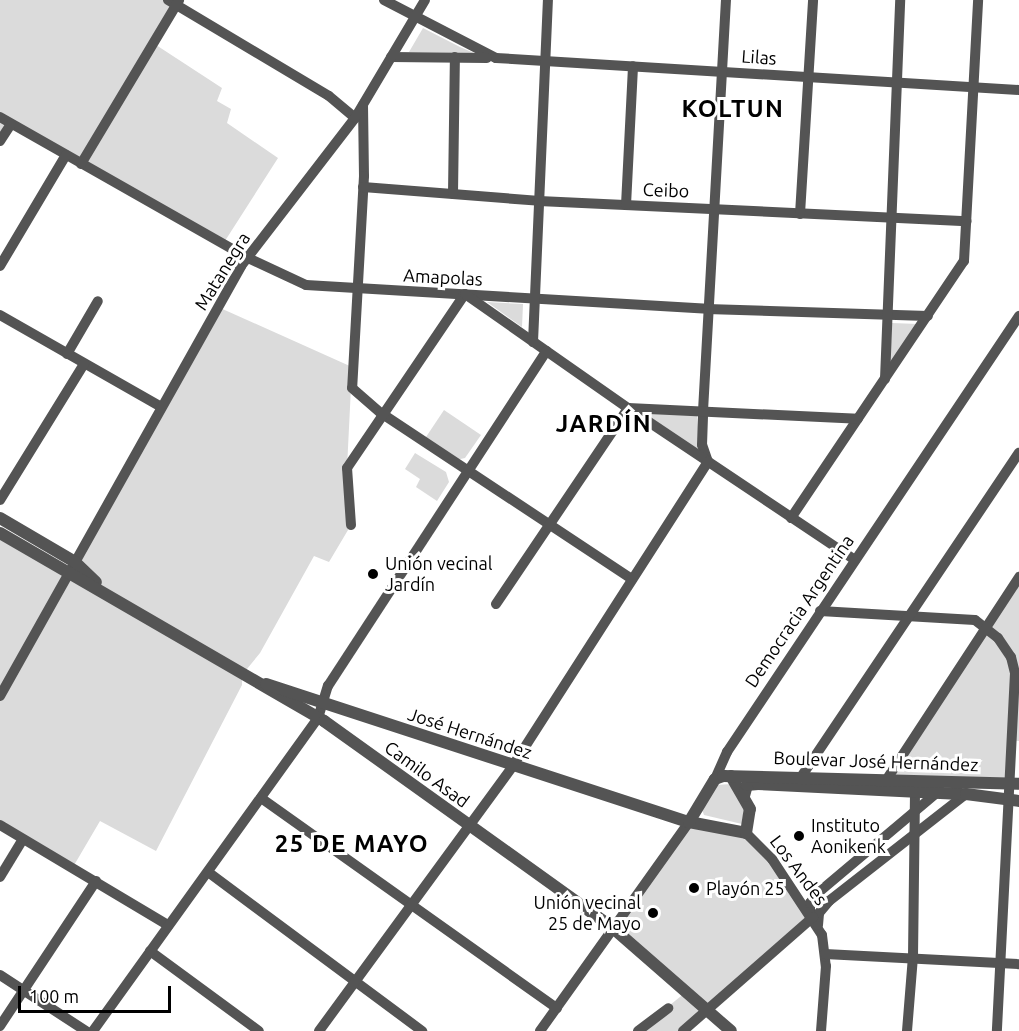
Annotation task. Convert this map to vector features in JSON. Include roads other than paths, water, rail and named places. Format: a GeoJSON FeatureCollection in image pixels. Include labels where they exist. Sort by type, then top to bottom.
{"type":"FeatureCollection","features":[{"type":"Feature","properties":{"kind":"street","name":"Lilas"},"geometry":{"type":"LineString","coordinates":[[384,0],[496,58]]}},
{"type":"Feature","properties":{"kind":"street","name":"Matanegra"},"geometry":{"type":"LineString","coordinates":[[0,696],[248,258],[355,117],[425,0]]}},
{"type":"Feature","properties":{"kind":"street"},"geometry":{"type":"LineString","coordinates":[[533,342],[548,62],[548,0]]}},
{"type":"Feature","properties":{"kind":"street"},"geometry":{"type":"LineString","coordinates":[[708,462],[702,446],[703,411],[724,71],[726,0]]}},
{"type":"Feature","properties":{"kind":"street"},"geometry":{"type":"LineString","coordinates":[[800,214],[813,0]]}},
{"type":"Feature","properties":{"kind":"street"},"geometry":{"type":"LineString","coordinates":[[885,379],[900,0]]}},
{"type":"Feature","properties":{"kind":"street"},"geometry":{"type":"LineString","coordinates":[[791,518],[964,261],[978,0]]}},
{"type":"Feature","properties":{"kind":"street"},"geometry":{"type":"LineString","coordinates":[[81,164],[174,2],[329,96],[355,117]]}},
{"type":"Feature","properties":{"kind":"street","name":"Lilas"},"geometry":{"type":"LineString","coordinates":[[391,57],[496,58],[1019,90]]}},
{"type":"Feature","properties":{"kind":"street"},"geometry":{"type":"LineString","coordinates":[[453,194],[456,57]]}},
{"type":"Feature","properties":{"kind":"street"},"geometry":{"type":"LineString","coordinates":[[626,206],[633,66]]}},
{"type":"Feature","properties":{"kind":"street"},"geometry":{"type":"LineString","coordinates":[[363,103],[363,187],[352,388],[381,413],[632,579]]}},
{"type":"Feature","properties":{"kind":"street","name":"Amapolas"},"geometry":{"type":"LineString","coordinates":[[0,117],[248,258],[306,285],[708,309],[928,316]]}},
{"type":"Feature","properties":{"kind":"street"},"geometry":{"type":"LineString","coordinates":[[0,141],[11,124]]}},
{"type":"Feature","properties":{"kind":"street"},"geometry":{"type":"LineString","coordinates":[[0,266],[66,155]]}},
{"type":"Feature","properties":{"kind":"street","name":"Ceibo"},"geometry":{"type":"LineString","coordinates":[[363,187],[626,206],[967,221]]}},
{"type":"Feature","properties":{"kind":"street"},"geometry":{"type":"LineString","coordinates":[[351,525],[347,468],[381,413],[465,294],[627,408],[855,560]]}},
{"type":"Feature","properties":{"kind":"street"},"geometry":{"type":"LineString","coordinates":[[67,354],[98,301]]}},
{"type":"Feature","properties":{"kind":"street","name":"Democracia Argentina"},"geometry":{"type":"LineString","coordinates":[[540,1031],[689,822],[715,779],[727,752],[1019,316]]}},
{"type":"Feature","properties":{"kind":"street"},"geometry":{"type":"LineString","coordinates":[[2,320],[161,408]]}},
{"type":"Feature","properties":{"kind":"street"},"geometry":{"type":"LineString","coordinates":[[93,1031],[318,718],[321,703],[466,469],[546,351]]}},
{"type":"Feature","properties":{"kind":"street"},"geometry":{"type":"LineString","coordinates":[[0,500],[84,364]]}},
{"type":"Feature","properties":{"kind":"street"},"geometry":{"type":"LineString","coordinates":[[627,408],[858,419]]}},
{"type":"Feature","properties":{"kind":"street"},"geometry":{"type":"LineString","coordinates":[[496,604],[627,408]]}},
{"type":"Feature","properties":{"kind":"street"},"geometry":{"type":"LineString","coordinates":[[798,781],[1019,453]]}},
{"type":"Feature","properties":{"kind":"street"},"geometry":{"type":"LineString","coordinates":[[319,1031],[470,827],[512,766],[708,462]]}},
{"type":"Feature","properties":{"kind":"street","name":"Camilo Asad"},"geometry":{"type":"LineString","coordinates":[[0,518],[108,593],[242,675],[318,718],[614,929],[731,1031]]}},
{"type":"Feature","properties":{"kind":"street","name":"Camilo Asad"},"geometry":{"type":"LineString","coordinates":[[0,533],[71,567]]}},
{"type":"Feature","properties":{"kind":"street"},"geometry":{"type":"LineString","coordinates":[[883,785],[1019,578]]}},
{"type":"Feature","properties":{"kind":"street"},"geometry":{"type":"LineString","coordinates":[[820,611],[909,614],[968,619],[986,627],[1008,651],[1015,673],[1014,801],[1000,963],[997,1031]]}},
{"type":"Feature","properties":{"kind":"street","name":"José Hernández"},"geometry":{"type":"LineString","coordinates":[[242,675],[512,766],[689,822]]}},
{"type":"Feature","properties":{"kind":"street"},"geometry":{"type":"LineString","coordinates":[[727,752],[731,776],[744,796],[751,817],[746,833]]}},
{"type":"Feature","properties":{"kind":"street","name":"Boulevar José Hernández"},"geometry":{"type":"LineString","coordinates":[[715,779],[731,776],[883,785],[916,793],[966,794],[1014,801]]}},
{"type":"Feature","properties":{"kind":"street","name":"Boulevar José Hernández"},"geometry":{"type":"LineString","coordinates":[[744,796],[745,787],[752,784],[798,781]]}},
{"type":"Feature","properties":{"kind":"street"},"geometry":{"type":"LineString","coordinates":[[904,781],[915,785],[916,793],[913,957],[908,1031]]}},
{"type":"Feature","properties":{"kind":"street","name":"Boulevar José Hernández"},"geometry":{"type":"LineString","coordinates":[[883,785],[904,781],[1014,784]]}},
{"type":"Feature","properties":{"kind":"street"},"geometry":{"type":"LineString","coordinates":[[796,893],[806,896],[819,891],[935,794],[956,783]]}},
{"type":"Feature","properties":{"kind":"street"},"geometry":{"type":"LineString","coordinates":[[820,931],[819,912],[829,901],[966,794]]}},
{"type":"Feature","properties":{"kind":"street"},"geometry":{"type":"LineString","coordinates":[[261,798],[411,907],[557,1008]]}},
{"type":"Feature","properties":{"kind":"street","name":"Los Andes"},"geometry":{"type":"LineString","coordinates":[[689,822],[746,833],[772,859],[809,910],[820,931],[825,954],[821,1031]]}},
{"type":"Feature","properties":{"kind":"street"},"geometry":{"type":"LineString","coordinates":[[0,825],[168,925]]}},
{"type":"Feature","properties":{"kind":"street"},"geometry":{"type":"LineString","coordinates":[[0,877],[23,839]]}},
{"type":"Feature","properties":{"kind":"street"},"geometry":{"type":"LineString","coordinates":[[207,873],[422,1031]]}},
{"type":"Feature","properties":{"kind":"street"},"geometry":{"type":"LineString","coordinates":[[0,1026],[96,881]]}},
{"type":"Feature","properties":{"kind":"street"},"geometry":{"type":"LineString","coordinates":[[683,1031],[708,1010],[809,910],[819,891]]}},
{"type":"Feature","properties":{"kind":"street"},"geometry":{"type":"LineString","coordinates":[[809,910],[829,901]]}},
{"type":"Feature","properties":{"kind":"street"},"geometry":{"type":"LineString","coordinates":[[150,951],[259,1031]]}},
{"type":"Feature","properties":{"kind":"street"},"geometry":{"type":"LineString","coordinates":[[825,954],[1019,964]]}},
{"type":"Feature","properties":{"kind":"street"},"geometry":{"type":"LineString","coordinates":[[0,975],[86,1031]]}},
{"type":"Feature","properties":{"kind":"street"},"geometry":{"type":"LineString","coordinates":[[638,1031],[668,1008]]}},
{"type":"Feature","properties":{"kind":"place","name":"Unión vecinal Jardín"},"geometry":{"type":"Point","coordinates":[373,574]}},
{"type":"Feature","properties":{"kind":"place","name":"Instituto Aonikenk"},"geometry":{"type":"Point","coordinates":[799,836]}},
{"type":"Feature","properties":{"kind":"place","name":"Playón 25"},"geometry":{"type":"Point","coordinates":[694,888]}},
{"type":"Feature","properties":{"kind":"place","name":"Unión vecinal 25 de Mayo"},"geometry":{"type":"Point","coordinates":[653,913]}},
{"type":"Feature","properties":{"kind":"district","name":"KOLTUN"},"geometry":{"type":"Point","coordinates":[733,109]}},
{"type":"Feature","properties":{"kind":"district","name":"JARDÍN"},"geometry":{"type":"Point","coordinates":[604,424]}},
{"type":"Feature","properties":{"kind":"district","name":"25 DE MAYO"},"geometry":{"type":"Point","coordinates":[352,844]}}]}
